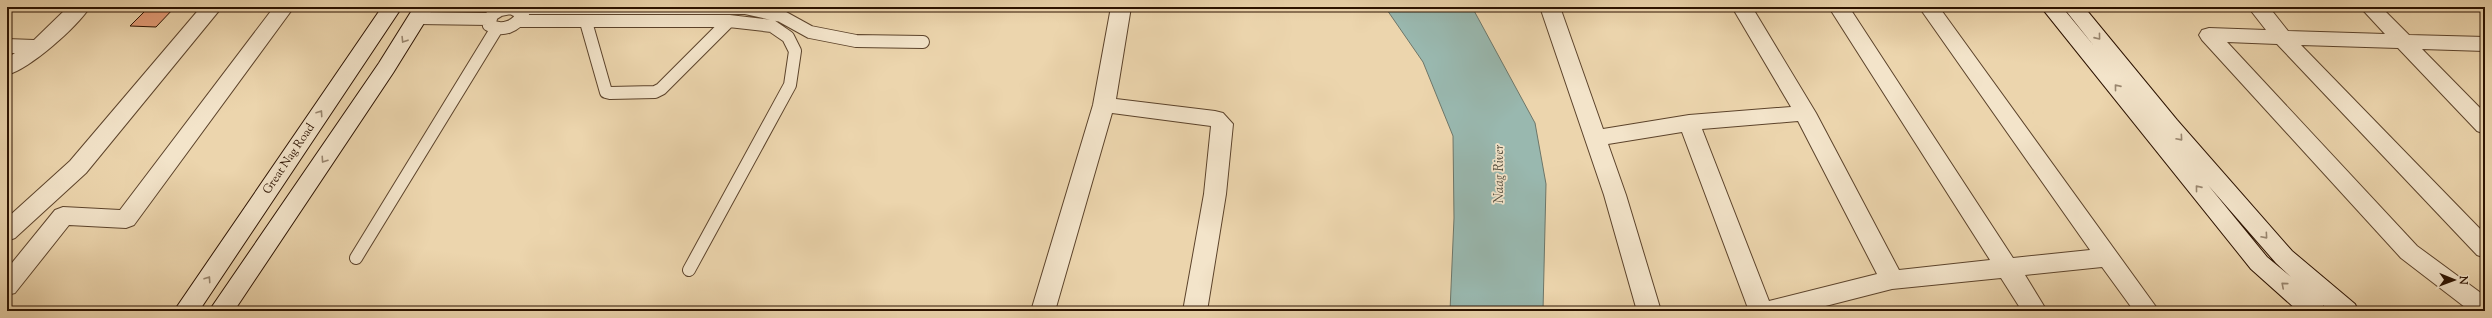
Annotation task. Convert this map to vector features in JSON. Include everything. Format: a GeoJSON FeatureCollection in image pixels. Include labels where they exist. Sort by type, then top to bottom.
{"type":"FeatureCollection","features":[{"type":"Feature","properties":{"kind":"street"},"geometry":{"type":"LineString","coordinates":[[7,68],[39,47],[80,7]]}},
{"type":"Feature","properties":{"kind":"street"},"geometry":{"type":"LineString","coordinates":[[7,232],[30,214],[78,167],[212,7]]}},
{"type":"Feature","properties":{"kind":"street"},"geometry":{"type":"LineString","coordinates":[[30,214],[126,219],[284,7]]}},
{"type":"Feature","properties":{"kind":"street","name":"Great Nag Road"},"geometry":{"type":"LineString","coordinates":[[186,311],[392,7]]}},
{"type":"Feature","properties":{"kind":"street"},"geometry":{"type":"LineString","coordinates":[[1044,311],[1104,105],[1121,7]]}},
{"type":"Feature","properties":{"kind":"street"},"geometry":{"type":"LineString","coordinates":[[1550,7],[1615,195],[1649,311]]}},
{"type":"Feature","properties":{"kind":"street"},"geometry":{"type":"LineString","coordinates":[[1742,7],[1805,113],[1892,280]]}},
{"type":"Feature","properties":{"kind":"street"},"geometry":{"type":"LineString","coordinates":[[1929,7],[2148,311]]}},
{"type":"Feature","properties":{"kind":"street"},"geometry":{"type":"LineString","coordinates":[[2051,7],[2259,263],[2314,311]]}},
{"type":"Feature","properties":{"kind":"street"},"geometry":{"type":"LineString","coordinates":[[2073,7],[2169,125],[2284,257],[2346,311]]}},
{"type":"Feature","properties":{"kind":"street"},"geometry":{"type":"LineString","coordinates":[[2258,7],[2282,37],[2485,249]]}},
{"type":"Feature","properties":{"kind":"street"},"geometry":{"type":"LineString","coordinates":[[2370,7],[2402,43],[2485,126]]}},
{"type":"Feature","properties":{"kind":"street"},"geometry":{"type":"LineString","coordinates":[[1840,8],[2035,311]]}},
{"type":"Feature","properties":{"kind":"street"},"geometry":{"type":"LineString","coordinates":[[221,311],[421,13]]}},
{"type":"Feature","properties":{"kind":"street"},"geometry":{"type":"LineString","coordinates":[[2485,44],[2402,43],[2209,35],[2409,252],[2485,309]]}},
{"type":"Feature","properties":{"kind":"street"},"geometry":{"type":"LineString","coordinates":[[7,46],[39,47]]}},
{"type":"Feature","properties":{"kind":"street"},"geometry":{"type":"LineString","coordinates":[[1104,105],[1215,118],[1222,124],[1215,194],[1195,311]]}},
{"type":"Feature","properties":{"kind":"street"},"geometry":{"type":"LineString","coordinates":[[1595,138],[1689,123],[1805,113]]}},
{"type":"Feature","properties":{"kind":"street"},"geometry":{"type":"LineString","coordinates":[[1689,123],[1761,311]]}},
{"type":"Feature","properties":{"kind":"street"},"geometry":{"type":"LineString","coordinates":[[7,286],[64,216]]}},
{"type":"Feature","properties":{"kind":"street"},"geometry":{"type":"LineString","coordinates":[[1768,311],[1892,280],[2006,266],[2109,257]]}},
{"type":"Feature","properties":{"kind":"lane"},"geometry":{"type":"LineString","coordinates":[[511,7],[522,12],[519,21]]}},
{"type":"Feature","properties":{"kind":"lane"},"geometry":{"type":"LineString","coordinates":[[421,13],[489,18],[496,12],[511,7],[745,8],[780,16],[810,32],[856,41],[923,42]]}},
{"type":"Feature","properties":{"kind":"lane"},"geometry":{"type":"LineString","coordinates":[[489,18],[489,25],[497,28],[509,27],[519,21],[729,21],[772,26],[788,37],[795,51],[790,85],[689,270]]}},
{"type":"Feature","properties":{"kind":"lane"},"geometry":{"type":"LineString","coordinates":[[586,22],[606,92],[610,93],[655,92],[661,89],[729,21]]}},
{"type":"Feature","properties":{"kind":"lane"},"geometry":{"type":"LineString","coordinates":[[356,258],[497,28]]}},
{"type":"Feature","properties":{"kind":"water","name":"Naag River"},"geometry":{"type":"Polygon","coordinates":[[[1385,7],[1472,7],[1535,123],[1546,184],[1543,311],[1450,311],[1454,218],[1453,136],[1423,62],[1385,7]]]}},
{"type":"Feature","properties":{"kind":"building"},"geometry":{"type":"Polygon","coordinates":[[[149,7],[175,7],[156,27],[130,26],[149,7]]]}}]}
